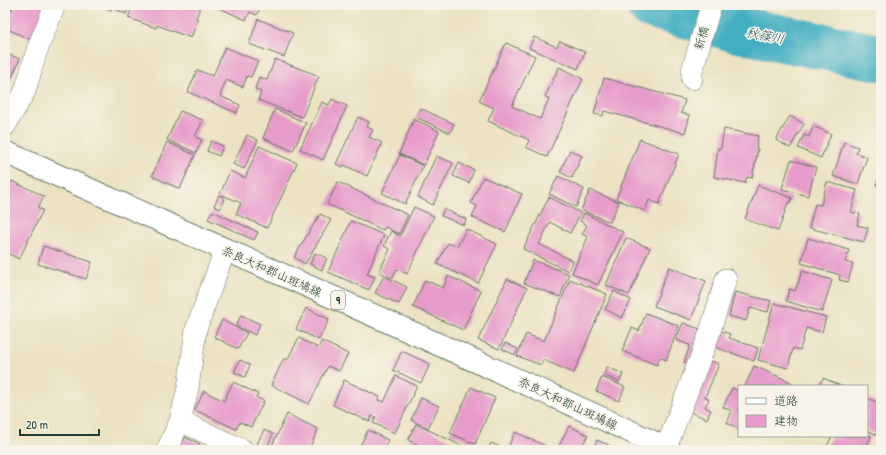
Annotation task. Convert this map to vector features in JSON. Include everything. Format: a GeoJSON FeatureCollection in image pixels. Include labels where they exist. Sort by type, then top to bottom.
{"type":"FeatureCollection","features":[{"type":"Feature","properties":{"kind":"main road","name":"奈良大和郡山斑鳩線"},"geometry":{"type":"LineString","coordinates":[[5,152],[466,356],[668,449]]}},
{"type":"Feature","properties":{"kind":"street"},"geometry":{"type":"LineString","coordinates":[[5,126],[25,91],[37,50],[55,5]]}},
{"type":"Feature","properties":{"kind":"street","name":"新橋"},"geometry":{"type":"LineString","coordinates":[[692,75],[711,5]]}},
{"type":"Feature","properties":{"kind":"street"},"geometry":{"type":"LineString","coordinates":[[167,450],[180,421],[188,388],[196,329],[225,250]]}},
{"type":"Feature","properties":{"kind":"street"},"geometry":{"type":"LineString","coordinates":[[668,449],[709,335],[726,279]]}},
{"type":"Feature","properties":{"kind":"street"},"geometry":{"type":"LineString","coordinates":[[180,421],[243,450]]}},
{"type":"Feature","properties":{"kind":"building"},"geometry":{"type":"Polygon","coordinates":[[[13,5],[47,5],[32,40],[5,28],[5,23],[13,5]]]}},
{"type":"Feature","properties":{"kind":"building"},"geometry":{"type":"Polygon","coordinates":[[[99,5],[113,5],[111,10],[99,5]]]}},
{"type":"Feature","properties":{"kind":"building"},"geometry":{"type":"Polygon","coordinates":[[[116,5],[130,5],[126,14],[115,9],[116,5]]]}},
{"type":"Feature","properties":{"kind":"building"},"geometry":{"type":"Polygon","coordinates":[[[133,5],[201,5],[191,38],[157,25],[156,28],[128,18],[133,5]]]}},
{"type":"Feature","properties":{"kind":"building"},"geometry":{"type":"Polygon","coordinates":[[[218,5],[261,5],[257,15],[250,12],[246,20],[217,7],[218,5]]]}},
{"type":"Feature","properties":{"kind":"building"},"geometry":{"type":"Polygon","coordinates":[[[258,19],[293,33],[284,57],[249,44],[258,19]]]}},
{"type":"Feature","properties":{"kind":"building"},"geometry":{"type":"Polygon","coordinates":[[[534,37],[557,47],[560,41],[585,52],[578,69],[529,48],[534,37]]]}},
{"type":"Feature","properties":{"kind":"building"},"geometry":{"type":"Polygon","coordinates":[[[506,43],[535,56],[512,106],[540,119],[549,99],[545,97],[559,67],[583,79],[547,157],[526,147],[529,140],[488,121],[494,108],[479,101],[506,43]]]}},
{"type":"Feature","properties":{"kind":"building"},"geometry":{"type":"Polygon","coordinates":[[[225,47],[258,61],[251,77],[247,76],[243,87],[226,80],[220,96],[240,105],[237,113],[188,92],[197,70],[213,76],[225,47]]]}},
{"type":"Feature","properties":{"kind":"building"},"geometry":{"type":"Polygon","coordinates":[[[5,53],[20,59],[5,93],[5,53]]]}},
{"type":"Feature","properties":{"kind":"building"},"geometry":{"type":"Polygon","coordinates":[[[275,59],[319,76],[302,117],[258,100],[261,92],[255,89],[259,77],[267,80],[275,59]]]}},
{"type":"Feature","properties":{"kind":"building"},"geometry":{"type":"Polygon","coordinates":[[[604,78],[685,100],[681,113],[690,115],[685,133],[604,111],[603,116],[594,114],[604,78]]]}},
{"type":"Feature","properties":{"kind":"building"},"geometry":{"type":"Polygon","coordinates":[[[332,99],[347,106],[323,160],[300,149],[322,102],[329,105],[332,99]]]}},
{"type":"Feature","properties":{"kind":"building"},"geometry":{"type":"Polygon","coordinates":[[[420,108],[454,124],[450,133],[416,117],[420,108]]]}},
{"type":"Feature","properties":{"kind":"building"},"geometry":{"type":"Polygon","coordinates":[[[275,109],[306,123],[293,151],[263,138],[275,109]]]}},
{"type":"Feature","properties":{"kind":"building"},"geometry":{"type":"Polygon","coordinates":[[[180,111],[203,120],[195,137],[202,140],[196,153],[167,140],[180,111]]]}},
{"type":"Feature","properties":{"kind":"building"},"geometry":{"type":"Polygon","coordinates":[[[790,116],[804,124],[790,148],[776,140],[790,116]]]}},
{"type":"Feature","properties":{"kind":"building"},"geometry":{"type":"Polygon","coordinates":[[[358,117],[369,122],[367,127],[373,130],[369,137],[382,143],[367,176],[344,165],[343,167],[336,164],[358,117]]]}},
{"type":"Feature","properties":{"kind":"building"},"geometry":{"type":"Polygon","coordinates":[[[414,119],[439,131],[424,165],[399,154],[414,119]]]}},
{"type":"Feature","properties":{"kind":"building"},"geometry":{"type":"Polygon","coordinates":[[[813,126],[831,134],[821,158],[798,148],[804,135],[809,137],[813,126]]]}},
{"type":"Feature","properties":{"kind":"building"},"geometry":{"type":"Polygon","coordinates":[[[724,129],[758,136],[756,149],[758,149],[752,178],[747,177],[745,183],[714,177],[718,148],[721,148],[724,129]]]}},
{"type":"Feature","properties":{"kind":"building"},"geometry":{"type":"Polygon","coordinates":[[[247,135],[258,140],[244,169],[233,164],[247,135]]]}},
{"type":"Feature","properties":{"kind":"building"},"geometry":{"type":"Polygon","coordinates":[[[640,139],[679,154],[659,204],[649,200],[645,211],[616,199],[640,139]]]}},
{"type":"Feature","properties":{"kind":"building"},"geometry":{"type":"Polygon","coordinates":[[[211,141],[223,146],[219,156],[207,151],[211,141]]]}},
{"type":"Feature","properties":{"kind":"building"},"geometry":{"type":"Polygon","coordinates":[[[167,142],[195,155],[180,189],[152,176],[167,142]]]}},
{"type":"Feature","properties":{"kind":"building"},"geometry":{"type":"Polygon","coordinates":[[[844,142],[858,147],[856,153],[867,157],[858,184],[833,176],[844,142]]]}},
{"type":"Feature","properties":{"kind":"building"},"geometry":{"type":"Polygon","coordinates":[[[259,146],[297,163],[267,228],[236,214],[241,203],[220,194],[230,171],[245,178],[259,146]]]}},
{"type":"Feature","properties":{"kind":"building"},"geometry":{"type":"Polygon","coordinates":[[[570,150],[582,156],[572,178],[560,172],[570,150]]]}},
{"type":"Feature","properties":{"kind":"building"},"geometry":{"type":"Polygon","coordinates":[[[400,155],[423,166],[405,204],[382,193],[400,155]]]}},
{"type":"Feature","properties":{"kind":"building"},"geometry":{"type":"Polygon","coordinates":[[[436,156],[453,163],[433,205],[418,197],[436,156]]]}},
{"type":"Feature","properties":{"kind":"building"},"geometry":{"type":"Polygon","coordinates":[[[791,160],[816,167],[808,196],[782,189],[791,160]]]}},
{"type":"Feature","properties":{"kind":"building"},"geometry":{"type":"Polygon","coordinates":[[[459,163],[474,170],[469,183],[453,176],[459,163]]]}},
{"type":"Feature","properties":{"kind":"building"},"geometry":{"type":"Polygon","coordinates":[[[881,173],[881,187],[876,185],[881,173]]]}},
{"type":"Feature","properties":{"kind":"building"},"geometry":{"type":"Polygon","coordinates":[[[558,176],[584,189],[576,207],[549,194],[558,176]]]}},
{"type":"Feature","properties":{"kind":"building"},"geometry":{"type":"Polygon","coordinates":[[[483,177],[522,194],[505,232],[472,217],[477,206],[471,203],[483,177]]]}},
{"type":"Feature","properties":{"kind":"building"},"geometry":{"type":"Polygon","coordinates":[[[12,181],[44,196],[38,208],[43,210],[19,259],[5,252],[5,196],[12,181]]]}},
{"type":"Feature","properties":{"kind":"building"},"geometry":{"type":"Polygon","coordinates":[[[338,182],[408,215],[399,234],[385,227],[383,230],[327,204],[338,182]]]}},
{"type":"Feature","properties":{"kind":"building"},"geometry":{"type":"Polygon","coordinates":[[[827,182],[857,190],[851,212],[860,214],[857,225],[868,228],[864,242],[809,228],[815,204],[821,205],[827,182]]]}},
{"type":"Feature","properties":{"kind":"building"},"geometry":{"type":"Polygon","coordinates":[[[758,185],[792,198],[790,203],[788,203],[778,231],[745,219],[758,185]]]}},
{"type":"Feature","properties":{"kind":"building"},"geometry":{"type":"Polygon","coordinates":[[[590,190],[619,202],[610,222],[581,210],[590,190]]]}},
{"type":"Feature","properties":{"kind":"building"},"geometry":{"type":"Polygon","coordinates":[[[219,195],[224,198],[220,209],[214,206],[219,195]]]}},
{"type":"Feature","properties":{"kind":"building"},"geometry":{"type":"Polygon","coordinates":[[[549,197],[581,213],[570,233],[550,222],[539,244],[573,261],[568,271],[523,249],[549,197]]]}},
{"type":"Feature","properties":{"kind":"building"},"geometry":{"type":"Polygon","coordinates":[[[414,207],[434,216],[407,274],[397,269],[392,278],[379,272],[390,249],[384,246],[391,231],[400,236],[414,207]]]}},
{"type":"Feature","properties":{"kind":"building"},"geometry":{"type":"Polygon","coordinates":[[[444,209],[466,219],[464,225],[441,216],[444,209]]]}},
{"type":"Feature","properties":{"kind":"building"},"geometry":{"type":"Polygon","coordinates":[[[212,211],[258,232],[254,240],[208,219],[212,211]]]}},
{"type":"Feature","properties":{"kind":"building"},"geometry":{"type":"Polygon","coordinates":[[[584,213],[623,232],[598,285],[572,273],[588,237],[582,234],[587,225],[580,221],[584,213]]]}},
{"type":"Feature","properties":{"kind":"building"},"geometry":{"type":"Polygon","coordinates":[[[320,214],[331,220],[305,264],[294,257],[320,214]]]}},
{"type":"Feature","properties":{"kind":"building"},"geometry":{"type":"Polygon","coordinates":[[[351,221],[384,235],[367,274],[375,277],[369,290],[328,272],[351,221]]]}},
{"type":"Feature","properties":{"kind":"building"},"geometry":{"type":"Polygon","coordinates":[[[466,229],[497,244],[478,283],[437,264],[448,243],[457,247],[466,229]]]}},
{"type":"Feature","properties":{"kind":"building"},"geometry":{"type":"Polygon","coordinates":[[[626,238],[650,248],[629,295],[606,285],[626,238]]]}},
{"type":"Feature","properties":{"kind":"building"},"geometry":{"type":"Polygon","coordinates":[[[808,238],[849,250],[845,262],[853,264],[848,282],[839,280],[840,275],[801,263],[808,238]]]}},
{"type":"Feature","properties":{"kind":"building"},"geometry":{"type":"Polygon","coordinates":[[[43,246],[92,262],[86,279],[38,264],[43,246]]]}},
{"type":"Feature","properties":{"kind":"building"},"geometry":{"type":"Polygon","coordinates":[[[315,253],[327,258],[322,270],[310,264],[315,253]]]}},
{"type":"Feature","properties":{"kind":"building"},"geometry":{"type":"Polygon","coordinates":[[[533,260],[569,274],[560,297],[524,283],[533,260]]]}},
{"type":"Feature","properties":{"kind":"building"},"geometry":{"type":"Polygon","coordinates":[[[669,267],[706,281],[691,320],[654,306],[669,267]]]}},
{"type":"Feature","properties":{"kind":"building"},"geometry":{"type":"Polygon","coordinates":[[[802,271],[832,280],[822,312],[786,301],[789,289],[795,291],[802,271]]]}},
{"type":"Feature","properties":{"kind":"building"},"geometry":{"type":"Polygon","coordinates":[[[384,276],[407,287],[399,304],[375,293],[384,276]]]}},
{"type":"Feature","properties":{"kind":"building"},"geometry":{"type":"Polygon","coordinates":[[[448,276],[481,291],[463,330],[413,307],[425,280],[443,288],[448,276]]]}},
{"type":"Feature","properties":{"kind":"building"},"geometry":{"type":"Polygon","coordinates":[[[507,279],[527,288],[499,349],[478,340],[507,279]]]}},
{"type":"Feature","properties":{"kind":"building"},"geometry":{"type":"Polygon","coordinates":[[[570,279],[607,294],[574,373],[543,360],[541,365],[517,356],[526,334],[544,341],[570,279]]]}},
{"type":"Feature","properties":{"kind":"building"},"geometry":{"type":"Polygon","coordinates":[[[614,291],[631,300],[622,318],[605,309],[614,291]]]}},
{"type":"Feature","properties":{"kind":"building"},"geometry":{"type":"Polygon","coordinates":[[[735,292],[771,301],[768,312],[750,308],[746,321],[729,316],[735,292]]]}},
{"type":"Feature","properties":{"kind":"building"},"geometry":{"type":"Polygon","coordinates":[[[774,303],[826,317],[822,332],[806,328],[800,350],[793,348],[788,368],[758,360],[774,303]]]}},
{"type":"Feature","properties":{"kind":"building"},"geometry":{"type":"Polygon","coordinates":[[[306,308],[329,319],[319,340],[296,329],[306,308]]]}},
{"type":"Feature","properties":{"kind":"building"},"geometry":{"type":"Polygon","coordinates":[[[646,313],[679,326],[666,360],[660,357],[657,365],[622,351],[632,328],[639,331],[646,313]]]}},
{"type":"Feature","properties":{"kind":"building"},"geometry":{"type":"Polygon","coordinates":[[[241,315],[260,324],[255,335],[236,326],[241,315]]]}},
{"type":"Feature","properties":{"kind":"building"},"geometry":{"type":"Polygon","coordinates":[[[222,320],[247,333],[238,349],[214,337],[222,320]]]}},
{"type":"Feature","properties":{"kind":"building"},"geometry":{"type":"Polygon","coordinates":[[[683,323],[700,329],[690,364],[684,362],[690,345],[676,340],[683,323]]]}},
{"type":"Feature","properties":{"kind":"building"},"geometry":{"type":"Polygon","coordinates":[[[717,329],[730,334],[729,338],[758,348],[754,361],[712,346],[717,329]]]}},
{"type":"Feature","properties":{"kind":"building"},"geometry":{"type":"Polygon","coordinates":[[[299,338],[318,348],[322,341],[348,354],[339,371],[328,366],[309,404],[271,385],[284,358],[287,360],[299,338]]]}},
{"type":"Feature","properties":{"kind":"building"},"geometry":{"type":"Polygon","coordinates":[[[505,343],[518,349],[515,355],[502,349],[505,343]]]}},
{"type":"Feature","properties":{"kind":"building"},"geometry":{"type":"Polygon","coordinates":[[[402,351],[430,364],[421,383],[393,370],[402,351]]]}},
{"type":"Feature","properties":{"kind":"building"},"geometry":{"type":"Polygon","coordinates":[[[240,360],[250,365],[245,377],[234,372],[240,360]]]}},
{"type":"Feature","properties":{"kind":"building"},"geometry":{"type":"Polygon","coordinates":[[[709,360],[719,364],[705,397],[709,399],[705,407],[711,410],[707,419],[688,411],[709,360]]]}},
{"type":"Feature","properties":{"kind":"building"},"geometry":{"type":"Polygon","coordinates":[[[754,366],[791,382],[790,385],[745,385],[754,366]]]}},
{"type":"Feature","properties":{"kind":"building"},"geometry":{"type":"Polygon","coordinates":[[[607,367],[623,374],[619,382],[604,375],[607,367]]]}},
{"type":"Feature","properties":{"kind":"building"},"geometry":{"type":"Polygon","coordinates":[[[396,376],[417,386],[395,433],[373,423],[376,417],[372,416],[370,422],[333,405],[344,380],[380,397],[378,400],[384,402],[396,376]]]}},
{"type":"Feature","properties":{"kind":"building"},"geometry":{"type":"Polygon","coordinates":[[[602,377],[625,387],[619,401],[596,391],[602,377]]]}},
{"type":"Feature","properties":{"kind":"building"},"geometry":{"type":"Polygon","coordinates":[[[823,378],[839,385],[820,385],[823,378]]]}},
{"type":"Feature","properties":{"kind":"building"},"geometry":{"type":"Polygon","coordinates":[[[233,382],[258,394],[256,397],[264,401],[251,427],[240,422],[236,429],[195,410],[204,391],[224,401],[233,382]]]}},
{"type":"Feature","properties":{"kind":"building"},"geometry":{"type":"Polygon","coordinates":[[[471,387],[495,398],[475,444],[450,433],[471,387]]]}},
{"type":"Feature","properties":{"kind":"building"},"geometry":{"type":"Polygon","coordinates":[[[732,388],[738,391],[738,428],[727,423],[732,411],[723,407],[732,388]]]}},
{"type":"Feature","properties":{"kind":"building"},"geometry":{"type":"Polygon","coordinates":[[[421,398],[439,406],[428,428],[411,420],[421,398]]]}},
{"type":"Feature","properties":{"kind":"building"},"geometry":{"type":"Polygon","coordinates":[[[868,398],[881,404],[881,427],[877,435],[868,430],[868,398]]]}},
{"type":"Feature","properties":{"kind":"building"},"geometry":{"type":"Polygon","coordinates":[[[287,414],[318,429],[309,450],[270,450],[287,414]]]}},
{"type":"Feature","properties":{"kind":"building"},"geometry":{"type":"Polygon","coordinates":[[[416,424],[464,447],[463,450],[429,450],[408,440],[416,424]]]}},
{"type":"Feature","properties":{"kind":"building"},"geometry":{"type":"Polygon","coordinates":[[[569,426],[588,435],[580,450],[557,450],[569,426]]]}},
{"type":"Feature","properties":{"kind":"building"},"geometry":{"type":"Polygon","coordinates":[[[264,430],[273,434],[266,450],[256,446],[264,430]]]}},
{"type":"Feature","properties":{"kind":"building"},"geometry":{"type":"Polygon","coordinates":[[[368,430],[388,440],[383,450],[358,450],[368,430]]]}},
{"type":"Feature","properties":{"kind":"building"},"geometry":{"type":"Polygon","coordinates":[[[515,432],[550,448],[549,450],[507,450],[515,432]]]}},
{"type":"Feature","properties":{"kind":"building"},"geometry":{"type":"Polygon","coordinates":[[[871,436],[865,450],[825,450],[832,437],[871,436]]]}},
{"type":"Feature","properties":{"kind":"building"},"geometry":{"type":"Polygon","coordinates":[[[185,437],[200,444],[197,450],[179,450],[185,437]]]}},
{"type":"Feature","properties":{"kind":"building"},"geometry":{"type":"Polygon","coordinates":[[[597,440],[620,450],[593,450],[597,440]]]}},
{"type":"Feature","properties":{"kind":"building"},"geometry":{"type":"Polygon","coordinates":[[[491,443],[507,450],[488,450],[491,443]]]}},
{"type":"Feature","properties":{"kind":"waterway","name":"秋篠川"},"geometry":{"type":"LineString","coordinates":[[650,5],[735,29],[881,58]]}}]}
